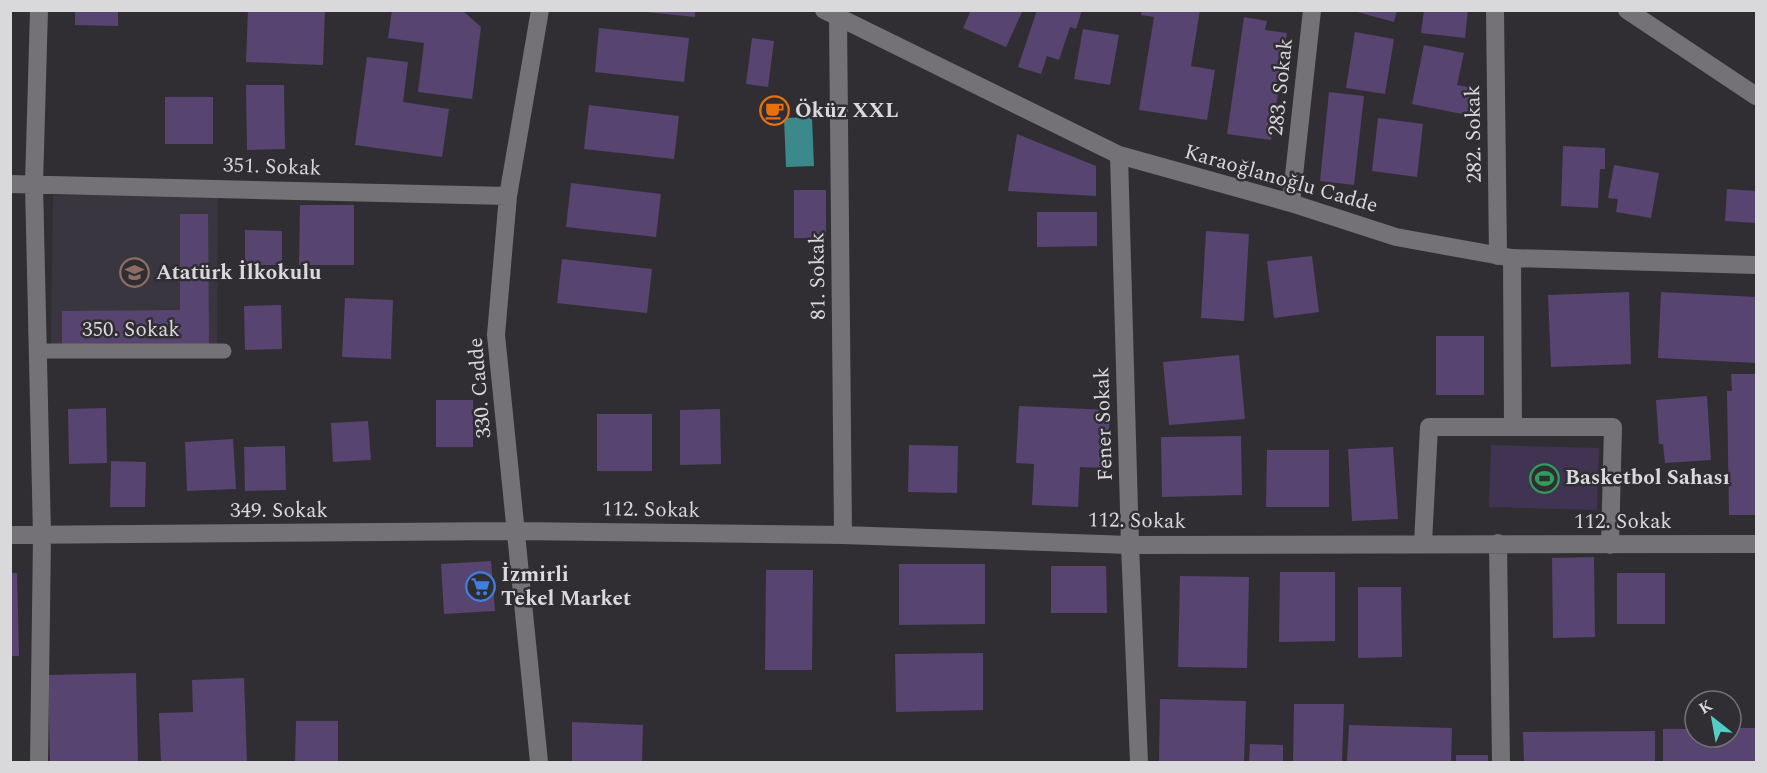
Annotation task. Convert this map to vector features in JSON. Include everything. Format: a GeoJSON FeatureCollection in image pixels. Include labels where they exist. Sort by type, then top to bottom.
{"type":"FeatureCollection","features":[{"type":"Feature","properties":{"kind":"street"},"geometry":{"type":"LineString","coordinates":[[39,10],[34,184],[42,535],[39,762]]}},
{"type":"Feature","properties":{"kind":"street","name":"330. Cadde"},"geometry":{"type":"LineString","coordinates":[[539,762],[496,335],[508,196],[540,10]]}},
{"type":"Feature","properties":{"kind":"street","name":"283. Sokak"},"geometry":{"type":"LineString","coordinates":[[1291,203],[1312,10]]}},
{"type":"Feature","properties":{"kind":"street","name":"282. Sokak"},"geometry":{"type":"LineString","coordinates":[[1495,10],[1513,427]]}},
{"type":"Feature","properties":{"kind":"street"},"geometry":{"type":"LineString","coordinates":[[1627,10],[1756,96]]}},
{"type":"Feature","properties":{"kind":"street","name":"Karaoğlanoğlu Cadde"},"geometry":{"type":"LineString","coordinates":[[831,14],[1119,155],[1291,203],[1396,237],[1505,257],[1756,265]]}},
{"type":"Feature","properties":{"kind":"street","name":"81. Sokak"},"geometry":{"type":"LineString","coordinates":[[831,14],[843,535]]}},
{"type":"Feature","properties":{"kind":"street","name":"Fener Sokak"},"geometry":{"type":"LineString","coordinates":[[1119,155],[1130,545],[1139,762]]}},
{"type":"Feature","properties":{"kind":"street","name":"351. Sokak"},"geometry":{"type":"LineString","coordinates":[[10,184],[508,196]]}},
{"type":"Feature","properties":{"kind":"street"},"geometry":{"type":"LineString","coordinates":[[1423,543],[1429,427],[1613,427],[1610,545]]}},
{"type":"Feature","properties":{"kind":"street","name":"112. Sokak"},"geometry":{"type":"LineString","coordinates":[[517,531],[843,535],[1130,545],[1756,544]]}},
{"type":"Feature","properties":{"kind":"street","name":"349. Sokak"},"geometry":{"type":"LineString","coordinates":[[10,535],[517,531]]}},
{"type":"Feature","properties":{"kind":"street"},"geometry":{"type":"LineString","coordinates":[[1498,543],[1501,762]]}},
{"type":"Feature","properties":{"kind":"lane","name":"350. Sokak"},"geometry":{"type":"LineString","coordinates":[[38,351],[224,351]]}},
{"type":"Feature","properties":{"kind":"shaded area","name":"Atatürk İlkokulu"},"geometry":{"type":"Polygon","coordinates":[[[53,195],[218,196],[217,352],[51,351],[53,195]]]}},
{"type":"Feature","properties":{"kind":"shaded area","name":"Basketbol Sahası"},"geometry":{"type":"Polygon","coordinates":[[[1491,445],[1599,448],[1597,510],[1489,507],[1491,445]]]}},
{"type":"Feature","properties":{"kind":"water"},"geometry":{"type":"Polygon","coordinates":[[[812,117],[814,166],[786,167],[784,118],[812,117]]]}},
{"type":"Feature","properties":{"kind":"building"},"geometry":{"type":"Polygon","coordinates":[[[75,10],[118,10],[118,26],[75,25],[75,10]]]}},
{"type":"Feature","properties":{"kind":"building"},"geometry":{"type":"Polygon","coordinates":[[[248,10],[325,10],[323,65],[246,62],[248,10]]]}},
{"type":"Feature","properties":{"kind":"building"},"geometry":{"type":"Polygon","coordinates":[[[392,10],[462,10],[481,27],[472,99],[418,92],[424,43],[388,38],[392,10]]]}},
{"type":"Feature","properties":{"kind":"building"},"geometry":{"type":"Polygon","coordinates":[[[646,10],[695,10],[695,17],[646,12],[646,10]]]}},
{"type":"Feature","properties":{"kind":"building"},"geometry":{"type":"Polygon","coordinates":[[[971,10],[1023,10],[1006,47],[963,28],[971,10]]]}},
{"type":"Feature","properties":{"kind":"building"},"geometry":{"type":"Polygon","coordinates":[[[1037,10],[1082,10],[1076,29],[1070,27],[1059,60],[1047,56],[1041,74],[1018,67],[1037,10]]]}},
{"type":"Feature","properties":{"kind":"building"},"geometry":{"type":"Polygon","coordinates":[[[1142,10],[1200,10],[1191,66],[1215,70],[1207,120],[1139,110],[1154,17],[1141,15],[1142,10]]]}},
{"type":"Feature","properties":{"kind":"building"},"geometry":{"type":"Polygon","coordinates":[[[1350,10],[1397,10],[1394,22],[1350,10]]]}},
{"type":"Feature","properties":{"kind":"building"},"geometry":{"type":"Polygon","coordinates":[[[1424,10],[1468,10],[1465,38],[1421,33],[1424,10]]]}},
{"type":"Feature","properties":{"kind":"building"},"geometry":{"type":"Polygon","coordinates":[[[1244,17],[1267,21],[1265,30],[1287,33],[1271,140],[1227,134],[1244,17]]]}},
{"type":"Feature","properties":{"kind":"building"},"geometry":{"type":"Polygon","coordinates":[[[599,28],[689,38],[684,82],[595,72],[599,28]]]}},
{"type":"Feature","properties":{"kind":"building"},"geometry":{"type":"Polygon","coordinates":[[[1083,29],[1119,35],[1110,85],[1074,79],[1083,29]]]}},
{"type":"Feature","properties":{"kind":"building"},"geometry":{"type":"Polygon","coordinates":[[[1355,32],[1394,39],[1385,94],[1346,88],[1355,32]]]}},
{"type":"Feature","properties":{"kind":"building"},"geometry":{"type":"Polygon","coordinates":[[[752,38],[774,41],[768,87],[746,84],[752,38]]]}},
{"type":"Feature","properties":{"kind":"building"},"geometry":{"type":"Polygon","coordinates":[[[1424,45],[1464,53],[1457,85],[1473,88],[1467,115],[1412,104],[1424,45]]]}},
{"type":"Feature","properties":{"kind":"building"},"geometry":{"type":"Polygon","coordinates":[[[367,57],[408,62],[403,102],[449,109],[442,157],[355,145],[367,57]]]}},
{"type":"Feature","properties":{"kind":"building"},"geometry":{"type":"Polygon","coordinates":[[[246,85],[284,85],[285,149],[247,150],[246,85]]]}},
{"type":"Feature","properties":{"kind":"building"},"geometry":{"type":"Polygon","coordinates":[[[1329,92],[1364,96],[1354,185],[1320,181],[1329,92]]]}},
{"type":"Feature","properties":{"kind":"building"},"geometry":{"type":"Polygon","coordinates":[[[165,97],[213,97],[213,144],[165,144],[165,97]]]}},
{"type":"Feature","properties":{"kind":"building"},"geometry":{"type":"Polygon","coordinates":[[[589,105],[679,116],[674,159],[584,149],[589,105]]]}},
{"type":"Feature","properties":{"kind":"building"},"geometry":{"type":"Polygon","coordinates":[[[1378,118],[1423,124],[1417,177],[1372,171],[1378,118]]]}},
{"type":"Feature","properties":{"kind":"building"},"geometry":{"type":"Polygon","coordinates":[[[1017,134],[1096,166],[1096,196],[1008,191],[1017,134]]]}},
{"type":"Feature","properties":{"kind":"building"},"geometry":{"type":"Polygon","coordinates":[[[1563,146],[1605,148],[1605,169],[1600,169],[1598,208],[1561,206],[1563,146]]]}},
{"type":"Feature","properties":{"kind":"building"},"geometry":{"type":"Polygon","coordinates":[[[1614,165],[1659,173],[1651,218],[1616,212],[1618,199],[1608,198],[1614,165]]]}},
{"type":"Feature","properties":{"kind":"building"},"geometry":{"type":"Polygon","coordinates":[[[571,183],[661,194],[656,237],[566,227],[571,183]]]}},
{"type":"Feature","properties":{"kind":"building"},"geometry":{"type":"Polygon","coordinates":[[[1727,189],[1756,191],[1756,223],[1725,221],[1727,189]]]}},
{"type":"Feature","properties":{"kind":"building"},"geometry":{"type":"Polygon","coordinates":[[[794,190],[826,190],[826,238],[794,238],[794,190]]]}},
{"type":"Feature","properties":{"kind":"building"},"geometry":{"type":"Polygon","coordinates":[[[300,205],[354,205],[354,265],[299,265],[300,205]]]}},
{"type":"Feature","properties":{"kind":"building"},"geometry":{"type":"Polygon","coordinates":[[[1037,212],[1097,212],[1097,246],[1037,247],[1037,212]]]}},
{"type":"Feature","properties":{"kind":"building"},"geometry":{"type":"Polygon","coordinates":[[[180,214],[208,214],[209,345],[62,346],[62,311],[180,310],[180,214]]]}},
{"type":"Feature","properties":{"kind":"building"},"geometry":{"type":"Polygon","coordinates":[[[245,230],[282,231],[282,265],[245,265],[245,230]]]}},
{"type":"Feature","properties":{"kind":"building"},"geometry":{"type":"Polygon","coordinates":[[[1206,231],[1249,234],[1244,321],[1201,318],[1206,231]]]}},
{"type":"Feature","properties":{"kind":"building"},"geometry":{"type":"Polygon","coordinates":[[[1312,256],[1319,312],[1274,318],[1267,261],[1312,256]]]}},
{"type":"Feature","properties":{"kind":"building"},"geometry":{"type":"Polygon","coordinates":[[[562,259],[652,269],[647,313],[557,303],[562,259]]]}},
{"type":"Feature","properties":{"kind":"building"},"geometry":{"type":"Polygon","coordinates":[[[1629,292],[1631,364],[1551,367],[1548,295],[1629,292]]]}},
{"type":"Feature","properties":{"kind":"building"},"geometry":{"type":"Polygon","coordinates":[[[1661,292],[1756,297],[1756,363],[1658,358],[1661,292]]]}},
{"type":"Feature","properties":{"kind":"building"},"geometry":{"type":"Polygon","coordinates":[[[345,298],[393,300],[391,359],[342,357],[345,298]]]}},
{"type":"Feature","properties":{"kind":"building"},"geometry":{"type":"Polygon","coordinates":[[[281,305],[282,349],[245,350],[244,306],[281,305]]]}},
{"type":"Feature","properties":{"kind":"building"},"geometry":{"type":"Polygon","coordinates":[[[1436,336],[1484,336],[1484,395],[1436,395],[1436,336]]]}},
{"type":"Feature","properties":{"kind":"building"},"geometry":{"type":"Polygon","coordinates":[[[1239,355],[1245,419],[1169,425],[1163,362],[1239,355]]]}},
{"type":"Feature","properties":{"kind":"building"},"geometry":{"type":"Polygon","coordinates":[[[1731,374],[1756,374],[1756,515],[1729,515],[1727,391],[1732,391],[1731,374]]]}},
{"type":"Feature","properties":{"kind":"building"},"geometry":{"type":"Polygon","coordinates":[[[1707,396],[1711,460],[1665,463],[1663,444],[1659,444],[1656,400],[1707,396]]]}},
{"type":"Feature","properties":{"kind":"building"},"geometry":{"type":"Polygon","coordinates":[[[436,400],[473,400],[473,447],[436,447],[436,400]]]}},
{"type":"Feature","properties":{"kind":"building"},"geometry":{"type":"Polygon","coordinates":[[[1019,406],[1110,410],[1107,468],[1080,467],[1078,507],[1032,505],[1034,464],[1016,463],[1019,406]]]}},
{"type":"Feature","properties":{"kind":"building"},"geometry":{"type":"Polygon","coordinates":[[[106,408],[107,463],[69,464],[68,409],[106,408]]]}},
{"type":"Feature","properties":{"kind":"building"},"geometry":{"type":"Polygon","coordinates":[[[720,409],[721,464],[680,465],[680,410],[720,409]]]}},
{"type":"Feature","properties":{"kind":"building"},"geometry":{"type":"Polygon","coordinates":[[[597,414],[652,414],[652,471],[597,471],[597,414]]]}},
{"type":"Feature","properties":{"kind":"building"},"geometry":{"type":"Polygon","coordinates":[[[368,421],[371,460],[333,462],[331,423],[368,421]]]}},
{"type":"Feature","properties":{"kind":"building"},"geometry":{"type":"Polygon","coordinates":[[[1241,436],[1242,495],[1162,497],[1161,437],[1241,436]]]}},
{"type":"Feature","properties":{"kind":"building"},"geometry":{"type":"Polygon","coordinates":[[[233,439],[236,489],[187,491],[185,442],[233,439]]]}},
{"type":"Feature","properties":{"kind":"building"},"geometry":{"type":"Polygon","coordinates":[[[909,445],[958,446],[957,493],[908,492],[909,445]]]}},
{"type":"Feature","properties":{"kind":"building"},"geometry":{"type":"Polygon","coordinates":[[[285,446],[286,490],[245,491],[244,447],[285,446]]]}},
{"type":"Feature","properties":{"kind":"building"},"geometry":{"type":"Polygon","coordinates":[[[1393,447],[1398,519],[1352,521],[1348,449],[1393,447]]]}},
{"type":"Feature","properties":{"kind":"building"},"geometry":{"type":"Polygon","coordinates":[[[1267,450],[1329,450],[1329,507],[1266,507],[1267,450]]]}},
{"type":"Feature","properties":{"kind":"building"},"geometry":{"type":"Polygon","coordinates":[[[111,461],[146,462],[145,507],[110,507],[111,461]]]}},
{"type":"Feature","properties":{"kind":"building"},"geometry":{"type":"Polygon","coordinates":[[[1594,557],[1595,637],[1553,638],[1552,558],[1594,557]]]}},
{"type":"Feature","properties":{"kind":"building"},"geometry":{"type":"Polygon","coordinates":[[[491,561],[495,611],[444,614],[441,564],[491,561]]]}},
{"type":"Feature","properties":{"kind":"building"},"geometry":{"type":"Polygon","coordinates":[[[899,564],[985,564],[985,624],[899,625],[899,564]]]}},
{"type":"Feature","properties":{"kind":"building"},"geometry":{"type":"Polygon","coordinates":[[[1051,566],[1106,566],[1107,613],[1051,613],[1051,566]]]}},
{"type":"Feature","properties":{"kind":"building"},"geometry":{"type":"Polygon","coordinates":[[[766,570],[813,570],[812,670],[765,670],[766,570]]]}},
{"type":"Feature","properties":{"kind":"building"},"geometry":{"type":"Polygon","coordinates":[[[1280,572],[1335,572],[1335,641],[1279,642],[1280,572]]]}},
{"type":"Feature","properties":{"kind":"building"},"geometry":{"type":"Polygon","coordinates":[[[10,573],[17,573],[19,656],[10,656],[10,573]]]}},
{"type":"Feature","properties":{"kind":"building"},"geometry":{"type":"Polygon","coordinates":[[[1617,573],[1665,573],[1665,624],[1617,624],[1617,573]]]}},
{"type":"Feature","properties":{"kind":"building"},"geometry":{"type":"Polygon","coordinates":[[[1180,576],[1249,577],[1247,668],[1178,667],[1180,576]]]}},
{"type":"Feature","properties":{"kind":"building"},"geometry":{"type":"Polygon","coordinates":[[[1358,587],[1401,587],[1402,657],[1358,658],[1358,587]]]}},
{"type":"Feature","properties":{"kind":"building"},"geometry":{"type":"Polygon","coordinates":[[[983,653],[983,710],[896,712],[895,654],[983,653]]]}},
{"type":"Feature","properties":{"kind":"building"},"geometry":{"type":"Polygon","coordinates":[[[136,673],[138,762],[50,762],[48,675],[136,673]]]}},
{"type":"Feature","properties":{"kind":"building"},"geometry":{"type":"Polygon","coordinates":[[[244,678],[247,762],[161,762],[159,713],[193,712],[192,680],[244,678]]]}},
{"type":"Feature","properties":{"kind":"building"},"geometry":{"type":"Polygon","coordinates":[[[1160,699],[1246,701],[1244,762],[1159,762],[1160,699]]]}},
{"type":"Feature","properties":{"kind":"building"},"geometry":{"type":"Polygon","coordinates":[[[1294,704],[1344,704],[1342,762],[1293,762],[1294,704]]]}},
{"type":"Feature","properties":{"kind":"building"},"geometry":{"type":"Polygon","coordinates":[[[296,721],[338,721],[338,762],[295,762],[296,721]]]}},
{"type":"Feature","properties":{"kind":"building"},"geometry":{"type":"Polygon","coordinates":[[[572,722],[643,725],[642,762],[572,762],[572,722]]]}},
{"type":"Feature","properties":{"kind":"building"},"geometry":{"type":"Polygon","coordinates":[[[1349,725],[1452,728],[1451,762],[1347,762],[1349,725]]]}},
{"type":"Feature","properties":{"kind":"building"},"geometry":{"type":"Polygon","coordinates":[[[1743,728],[1756,728],[1756,762],[1663,762],[1663,729],[1683,729],[1683,749],[1743,749],[1743,728]]]}},
{"type":"Feature","properties":{"kind":"building"},"geometry":{"type":"Polygon","coordinates":[[[1655,731],[1655,762],[1524,762],[1523,732],[1655,731]]]}},
{"type":"Feature","properties":{"kind":"building"},"geometry":{"type":"Polygon","coordinates":[[[1250,744],[1283,745],[1283,762],[1249,762],[1250,744]]]}},
{"type":"Feature","properties":{"kind":"building"},"geometry":{"type":"Polygon","coordinates":[[[1456,755],[1488,755],[1488,762],[1456,762],[1456,755]]]}},
{"type":"Feature","properties":{"kind":"place","name":"Öküz XXL"},"geometry":{"type":"Point","coordinates":[774,111]}},
{"type":"Feature","properties":{"kind":"place","name":"Atatürk İlkokulu"},"geometry":{"type":"Point","coordinates":[135,273]}},
{"type":"Feature","properties":{"kind":"place","name":"Basketbol Sahası"},"geometry":{"type":"Point","coordinates":[1544,478]}},
{"type":"Feature","properties":{"kind":"place","name":"İzmirli Tekel Market"},"geometry":{"type":"Point","coordinates":[480,587]}}]}
